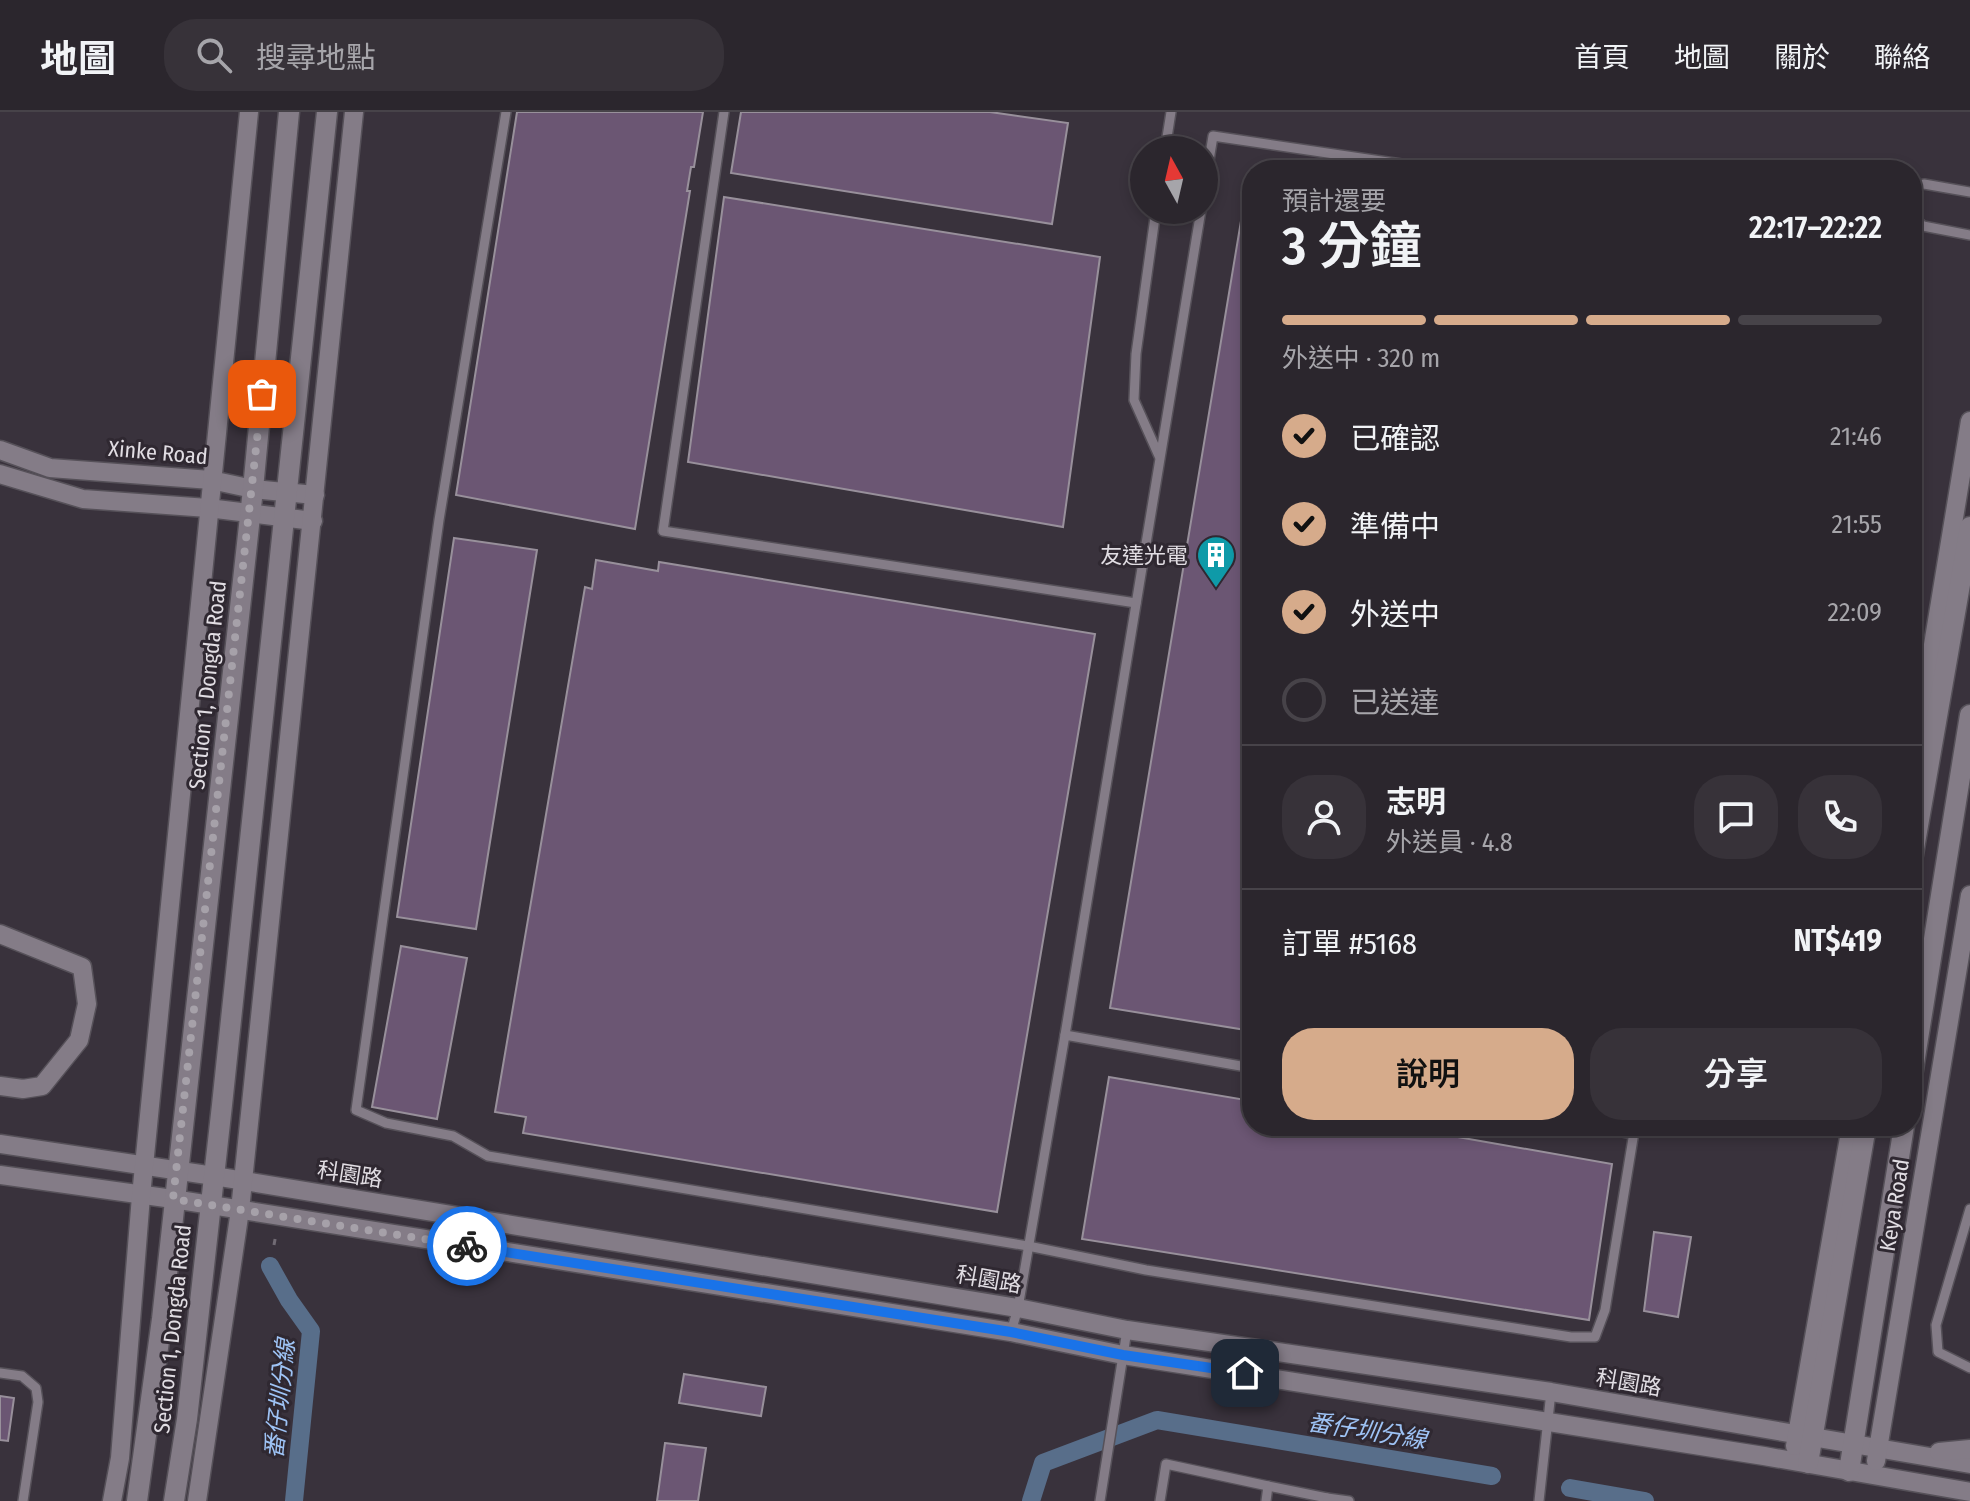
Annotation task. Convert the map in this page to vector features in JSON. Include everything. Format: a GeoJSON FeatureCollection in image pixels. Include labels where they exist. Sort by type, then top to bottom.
{"type":"FeatureCollection","features":[{"type":"Feature","properties":{"kind":"street"},"geometry":{"type":"LineString","coordinates":[[112,1501],[120,1458],[141,1196],[249,112]]}},
{"type":"Feature","properties":{"kind":"street","name":"Section 1, Dongda Road"},"geometry":{"type":"LineString","coordinates":[[137,1501],[162,1319],[253,489],[289,112]]}},
{"type":"Feature","properties":{"kind":"street","name":"Section 1, Dongda Road"},"geometry":{"type":"LineString","coordinates":[[174,1501],[187,1419],[214,1176],[327,112]]}},
{"type":"Feature","properties":{"kind":"street"},"geometry":{"type":"LineString","coordinates":[[197,1501],[240,1210],[354,112]]}},
{"type":"Feature","properties":{"kind":"street"},"geometry":{"type":"LineString","coordinates":[[1922,711],[1970,421]]}},
{"type":"Feature","properties":{"kind":"street","name":"Xinke Road"},"geometry":{"type":"LineString","coordinates":[[0,450],[50,468],[211,480],[253,489],[315,495]]}},
{"type":"Feature","properties":{"kind":"street"},"geometry":{"type":"LineString","coordinates":[[0,474],[83,499],[208,508],[313,521]]}},
{"type":"Feature","properties":{"kind":"street"},"geometry":{"type":"LineString","coordinates":[[1922,803],[1970,527]]}},
{"type":"Feature","properties":{"kind":"street"},"geometry":{"type":"LineString","coordinates":[[1922,1014],[1970,715]]}},
{"type":"Feature","properties":{"kind":"street","name":"Keya Road"},"geometry":{"type":"LineString","coordinates":[[1874,1475],[1970,895]]}},
{"type":"Feature","properties":{"kind":"street"},"geometry":{"type":"LineString","coordinates":[[0,934],[82,967],[87,1004],[79,1040],[42,1086],[23,1089],[0,1086]]}},
{"type":"Feature","properties":{"kind":"street","name":"Keya Road"},"geometry":{"type":"LineString","coordinates":[[1806,1436],[1850,1136]]}},
{"type":"Feature","properties":{"kind":"street","name":"Keya Road"},"geometry":{"type":"LineString","coordinates":[[1800,1462],[1864,1136]]}},
{"type":"Feature","properties":{"kind":"street","name":"Keya Road"},"geometry":{"type":"LineString","coordinates":[[1849,1471],[1902,1136]]}},
{"type":"Feature","properties":{"kind":"street","name":"科園路"},"geometry":{"type":"LineString","coordinates":[[0,1144],[243,1180],[1018,1308],[1127,1330],[1551,1392],[1970,1464]]}},
{"type":"Feature","properties":{"kind":"street"},"geometry":{"type":"LineString","coordinates":[[0,1175],[173,1199],[1011,1332],[1123,1355],[1549,1421],[1970,1492]]}},
{"type":"Feature","properties":{"kind":"street"},"geometry":{"type":"LineString","coordinates":[[1913,1454],[1970,1449]]}},
{"type":"Feature","properties":{"kind":"lane"},"geometry":{"type":"LineString","coordinates":[[506,112],[439,520],[356,1110],[386,1123],[453,1136],[488,1156],[1028,1246],[1162,1273],[1571,1337],[1595,1337],[1605,1310],[1633,1136]]}},
{"type":"Feature","properties":{"kind":"lane"},"geometry":{"type":"LineString","coordinates":[[724,112],[663,531],[1136,603]]}},
{"type":"Feature","properties":{"kind":"lane"},"geometry":{"type":"LineString","coordinates":[[1167,136],[1171,112]]}},
{"type":"Feature","properties":{"kind":"lane"},"geometry":{"type":"LineString","coordinates":[[1218,137],[1375,160]]}},
{"type":"Feature","properties":{"kind":"lane"},"geometry":{"type":"LineString","coordinates":[[1922,185],[1970,192]]}},
{"type":"Feature","properties":{"kind":"lane"},"geometry":{"type":"LineString","coordinates":[[1154,224],[1136,354],[1134,400],[1160,457]]}},
{"type":"Feature","properties":{"kind":"lane"},"geometry":{"type":"LineString","coordinates":[[1011,1332],[1018,1308],[1065,1035],[1199,224]]}},
{"type":"Feature","properties":{"kind":"lane"},"geometry":{"type":"LineString","coordinates":[[1922,225],[1970,235]]}},
{"type":"Feature","properties":{"kind":"lane"},"geometry":{"type":"LineString","coordinates":[[1065,1035],[1242,1066]]}},
{"type":"Feature","properties":{"kind":"lane"},"geometry":{"type":"LineString","coordinates":[[1970,1209],[1936,1325],[1938,1352],[1970,1368]]}},
{"type":"Feature","properties":{"kind":"lane"},"geometry":{"type":"LineString","coordinates":[[1100,1501],[1127,1330]]}},
{"type":"Feature","properties":{"kind":"lane"},"geometry":{"type":"LineString","coordinates":[[0,1373],[22,1376],[36,1388],[38,1402],[23,1501]]}},
{"type":"Feature","properties":{"kind":"lane"},"geometry":{"type":"LineString","coordinates":[[1539,1501],[1551,1392]]}},
{"type":"Feature","properties":{"kind":"lane"},"geometry":{"type":"LineString","coordinates":[[1160,1501],[1166,1464],[1326,1500],[1349,1501]]}},
{"type":"Feature","properties":{"kind":"lane"},"geometry":{"type":"LineString","coordinates":[[1266,1501],[1268,1486]]}},
{"type":"Feature","properties":{"kind":"building"},"geometry":{"type":"Polygon","coordinates":[[[517,112],[703,112],[687,191],[690,191],[635,529],[456,495],[517,112]]]}},
{"type":"Feature","properties":{"kind":"building"},"geometry":{"type":"Polygon","coordinates":[[[741,112],[990,112],[1068,123],[1052,224],[731,173],[741,112]]]}},
{"type":"Feature","properties":{"kind":"building"},"geometry":{"type":"Polygon","coordinates":[[[724,197],[1100,257],[1063,527],[688,462],[724,197]]]}},
{"type":"Feature","properties":{"kind":"building","name":"友達光電"},"geometry":{"type":"Polygon","coordinates":[[[1242,215],[1242,1029],[1110,1008],[1242,215]]]}},
{"type":"Feature","properties":{"kind":"building"},"geometry":{"type":"Polygon","coordinates":[[[454,538],[537,550],[476,929],[397,917],[454,538]]]}},
{"type":"Feature","properties":{"kind":"building"},"geometry":{"type":"Polygon","coordinates":[[[596,560],[658,571],[659,562],[1095,634],[997,1212],[523,1133],[526,1117],[495,1112],[585,587],[592,589],[596,560]]]}},
{"type":"Feature","properties":{"kind":"building"},"geometry":{"type":"Polygon","coordinates":[[[401,946],[467,958],[437,1119],[372,1107],[401,946]]]}},
{"type":"Feature","properties":{"kind":"building"},"geometry":{"type":"Polygon","coordinates":[[[1109,1077],[1242,1099],[1242,1136],[1452,1136],[1612,1164],[1589,1320],[1082,1239],[1109,1077]]]}},
{"type":"Feature","properties":{"kind":"building"},"geometry":{"type":"Polygon","coordinates":[[[1654,1232],[1691,1237],[1678,1317],[1644,1311],[1654,1232]]]}},
{"type":"Feature","properties":{"kind":"building"},"geometry":{"type":"Polygon","coordinates":[[[684,1374],[766,1387],[761,1416],[679,1403],[684,1374]]]}},
{"type":"Feature","properties":{"kind":"building"},"geometry":{"type":"Polygon","coordinates":[[[0,1396],[14,1398],[8,1441],[0,1440],[0,1396]]]}},
{"type":"Feature","properties":{"kind":"building"},"geometry":{"type":"Polygon","coordinates":[[[665,1443],[706,1448],[698,1501],[657,1501],[665,1443]]]}},
{"type":"Feature","properties":{"kind":"waterway","name":"番仔圳分線"},"geometry":{"type":"LineString","coordinates":[[270,1266],[311,1331],[294,1501]]}},
{"type":"Feature","properties":{"kind":"waterway","name":"番仔圳分線"},"geometry":{"type":"LineString","coordinates":[[1031,1501],[1043,1463],[1157,1420],[1492,1476]]}},
{"type":"Feature","properties":{"kind":"waterway","name":"番仔圳分線"},"geometry":{"type":"LineString","coordinates":[[1570,1488],[1645,1501]]}},
{"type":"Feature","properties":{"kind":"way so far"},"geometry":{"type":"LineString","coordinates":[[262,394],[173,1199],[467,1246]]}},
{"type":"Feature","properties":{"kind":"place","name":"友達光電"},"geometry":{"type":"Point","coordinates":[1216,589]}},
{"type":"Feature","properties":{"kind":"route"},"geometry":{"type":"LineString","coordinates":[[467,1246],[1011,1332],[1123,1355],[1245,1373]]}}]}
